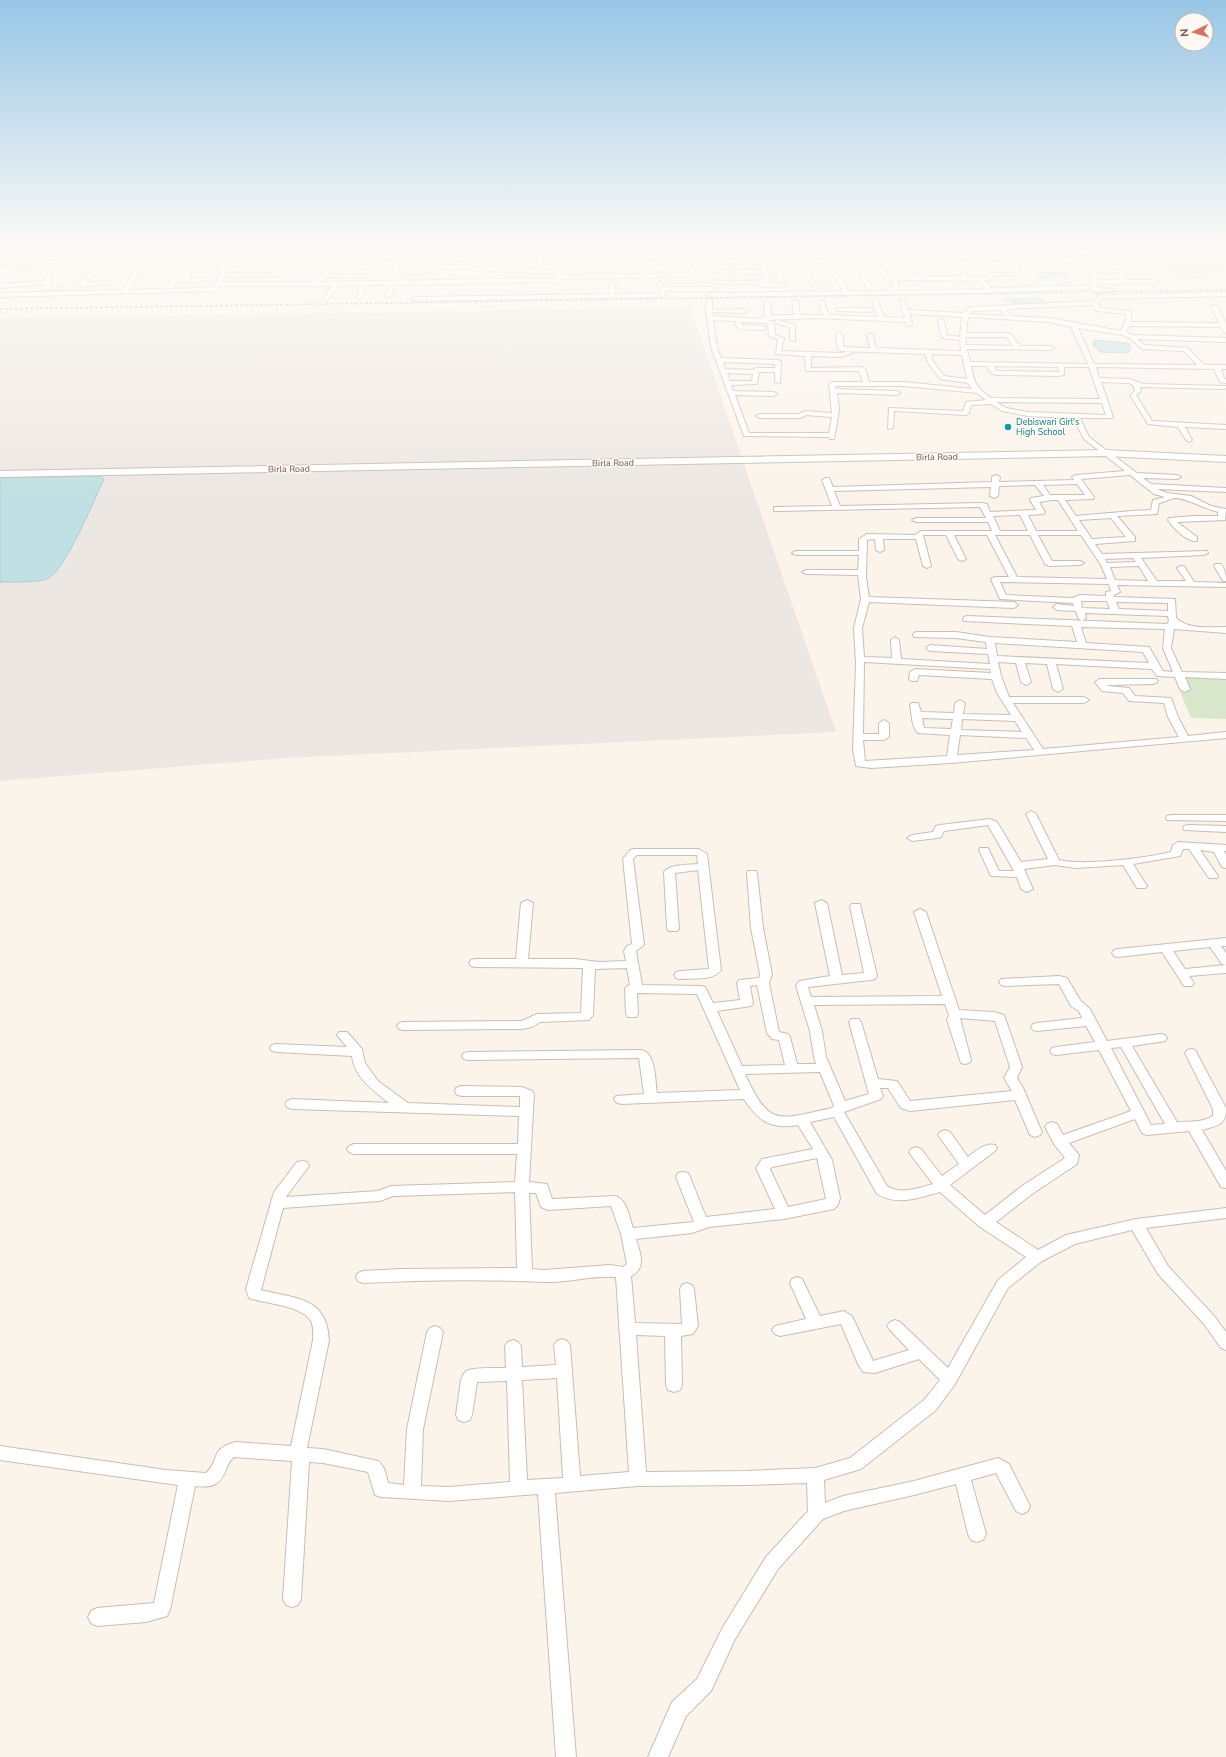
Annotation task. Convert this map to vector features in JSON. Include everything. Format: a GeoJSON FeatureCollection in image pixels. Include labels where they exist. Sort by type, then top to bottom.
{"type":"FeatureCollection","features":[{"type":"Feature","properties":{"kind":"street"},"geometry":{"type":"LineString","coordinates":[[712,331],[714,347],[746,435],[832,436],[836,407],[832,384],[896,383],[977,390]]}},
{"type":"Feature","properties":{"kind":"street"},"geometry":{"type":"LineString","coordinates":[[771,331],[772,336],[781,338],[778,353],[778,382]]}},
{"type":"Feature","properties":{"kind":"street"},"geometry":{"type":"LineString","coordinates":[[792,331],[793,340]]}},
{"type":"Feature","properties":{"kind":"street"},"geometry":{"type":"LineString","coordinates":[[943,331],[944,337],[1008,335],[1018,348]]}},
{"type":"Feature","properties":{"kind":"street"},"geometry":{"type":"LineString","coordinates":[[964,331],[964,351],[971,381],[977,390],[1004,410],[1016,413],[1111,416],[1092,366],[1076,331]]}},
{"type":"Feature","properties":{"kind":"street"},"geometry":{"type":"LineString","coordinates":[[1114,340],[1112,331],[1123,333],[1132,337],[1154,361]]}},
{"type":"Feature","properties":{"kind":"street"},"geometry":{"type":"LineString","coordinates":[[839,334],[840,348],[853,350],[873,349],[927,351],[964,351],[1051,351],[1018,348],[964,351]]}},
{"type":"Feature","properties":{"kind":"street"},"geometry":{"type":"LineString","coordinates":[[870,335],[873,349]]}},
{"type":"Feature","properties":{"kind":"street"},"geometry":{"type":"LineString","coordinates":[[1132,337],[1226,340]]}},
{"type":"Feature","properties":{"kind":"street"},"geometry":{"type":"LineString","coordinates":[[1142,347],[1185,349],[1202,366]]}},
{"type":"Feature","properties":{"kind":"street"},"geometry":{"type":"LineString","coordinates":[[778,353],[846,355],[853,350]]}},
{"type":"Feature","properties":{"kind":"street"},"geometry":{"type":"LineString","coordinates":[[927,351],[930,361],[941,378],[971,381]]}},
{"type":"Feature","properties":{"kind":"street"},"geometry":{"type":"LineString","coordinates":[[808,354],[808,370],[862,369],[866,383]]}},
{"type":"Feature","properties":{"kind":"street"},"geometry":{"type":"LineString","coordinates":[[720,360],[778,362]]}},
{"type":"Feature","properties":{"kind":"street"},"geometry":{"type":"LineString","coordinates":[[968,364],[990,365],[993,372],[996,373],[1058,374],[1062,374],[1061,365],[1092,366],[1154,361],[1226,367]]}},
{"type":"Feature","properties":{"kind":"street"},"geometry":{"type":"LineString","coordinates":[[1097,380],[1130,381],[1136,385],[1225,385],[1217,367]]}},
{"type":"Feature","properties":{"kind":"street"},"geometry":{"type":"LineString","coordinates":[[724,371],[756,372],[758,370],[778,370]]}},
{"type":"Feature","properties":{"kind":"street"},"geometry":{"type":"LineString","coordinates":[[727,383],[756,383],[756,372]]}},
{"type":"Feature","properties":{"kind":"street"},"geometry":{"type":"LineString","coordinates":[[890,428],[890,410],[898,401],[896,383]]}},
{"type":"Feature","properties":{"kind":"street"},"geometry":{"type":"LineString","coordinates":[[1136,385],[1138,391],[1132,396],[1149,423],[1226,427]]}},
{"type":"Feature","properties":{"kind":"street"},"geometry":{"type":"LineString","coordinates":[[833,391],[898,401],[966,414],[968,403],[990,401],[1105,401]]}},
{"type":"Feature","properties":{"kind":"street"},"geometry":{"type":"LineString","coordinates":[[731,393],[774,394]]}},
{"type":"Feature","properties":{"kind":"street"},"geometry":{"type":"LineString","coordinates":[[759,416],[800,416],[804,413],[835,415]]}},
{"type":"Feature","properties":{"kind":"street"},"geometry":{"type":"LineString","coordinates":[[1076,416],[1086,437],[1148,486],[1163,495],[1190,498],[1209,508],[1224,511],[1222,518],[1172,520],[1175,525],[1194,539]]}},
{"type":"Feature","properties":{"kind":"street"},"geometry":{"type":"LineString","coordinates":[[1181,425],[1189,440]]}},
{"type":"Feature","properties":{"kind":"street","name":"Birla Road"},"geometry":{"type":"LineString","coordinates":[[0,474],[1106,453],[1226,459]]}},
{"type":"Feature","properties":{"kind":"street"},"geometry":{"type":"LineString","coordinates":[[916,520],[989,517],[1023,512],[1042,512],[1034,500],[1090,497],[1076,478],[1133,474],[1177,476]]}},
{"type":"Feature","properties":{"kind":"street"},"geometry":{"type":"LineString","coordinates":[[932,477],[937,486]]}},
{"type":"Feature","properties":{"kind":"street"},"geometry":{"type":"LineString","coordinates":[[994,496],[996,477]]}},
{"type":"Feature","properties":{"kind":"street"},"geometry":{"type":"LineString","coordinates":[[870,478],[875,495]]}},
{"type":"Feature","properties":{"kind":"street"},"geometry":{"type":"LineString","coordinates":[[826,480],[837,508]]}},
{"type":"Feature","properties":{"kind":"street"},"geometry":{"type":"LineString","coordinates":[[776,510],[837,508],[875,495],[937,486],[962,489],[995,485],[1079,482]]}},
{"type":"Feature","properties":{"kind":"street"},"geometry":{"type":"LineString","coordinates":[[1038,484],[1049,498]]}},
{"type":"Feature","properties":{"kind":"street"},"geometry":{"type":"LineString","coordinates":[[1148,486],[1226,490]]}},
{"type":"Feature","properties":{"kind":"street"},"geometry":{"type":"LineString","coordinates":[[830,489],[875,495],[912,506],[984,506],[1014,579]]}},
{"type":"Feature","properties":{"kind":"street"},"geometry":{"type":"LineString","coordinates":[[1073,518],[1113,515],[1120,513],[1154,512],[1156,502],[1175,496]]}},
{"type":"Feature","properties":{"kind":"street"},"geometry":{"type":"LineString","coordinates":[[1060,498],[1105,565],[1116,592],[1109,594],[1114,611]]}},
{"type":"Feature","properties":{"kind":"street"},"geometry":{"type":"LineString","coordinates":[[912,506],[927,566]]}},
{"type":"Feature","properties":{"kind":"street"},"geometry":{"type":"LineString","coordinates":[[1023,512],[1049,564],[1080,563]]}},
{"type":"Feature","properties":{"kind":"street"},"geometry":{"type":"LineString","coordinates":[[1089,542],[1132,540],[1113,515]]}},
{"type":"Feature","properties":{"kind":"street"},"geometry":{"type":"LineString","coordinates":[[1083,533],[949,533],[864,537],[862,573],[865,599],[858,628],[860,659],[859,762],[864,765],[951,760],[1226,735]]}},
{"type":"Feature","properties":{"kind":"street"},"geometry":{"type":"LineString","coordinates":[[949,533],[962,559]]}},
{"type":"Feature","properties":{"kind":"street"},"geometry":{"type":"LineString","coordinates":[[879,536],[880,550]]}},
{"type":"Feature","properties":{"kind":"street"},"geometry":{"type":"LineString","coordinates":[[796,553],[863,553]]}},
{"type":"Feature","properties":{"kind":"street"},"geometry":{"type":"LineString","coordinates":[[1099,557],[1204,553]]}},
{"type":"Feature","properties":{"kind":"street"},"geometry":{"type":"LineString","coordinates":[[1135,556],[1155,584]]}},
{"type":"Feature","properties":{"kind":"street"},"geometry":{"type":"LineString","coordinates":[[1105,565],[1141,564]]}},
{"type":"Feature","properties":{"kind":"street"},"geometry":{"type":"LineString","coordinates":[[1218,566],[1226,579]]}},
{"type":"Feature","properties":{"kind":"street"},"geometry":{"type":"LineString","coordinates":[[1181,568],[1192,585]]}},
{"type":"Feature","properties":{"kind":"street"},"geometry":{"type":"LineString","coordinates":[[806,572],[862,573]]}},
{"type":"Feature","properties":{"kind":"street"},"geometry":{"type":"LineString","coordinates":[[1226,585],[995,579],[1003,597],[1114,611],[1172,621],[1186,627],[1226,630]]}},
{"type":"Feature","properties":{"kind":"street"},"geometry":{"type":"LineString","coordinates":[[865,599],[1079,606]]}},
{"type":"Feature","properties":{"kind":"street"},"geometry":{"type":"LineString","coordinates":[[1082,645],[1079,606],[1077,599],[1172,601],[1172,621],[1167,648],[1185,689]]}},
{"type":"Feature","properties":{"kind":"street"},"geometry":{"type":"LineString","coordinates":[[967,619],[1080,624],[1172,621]]}},
{"type":"Feature","properties":{"kind":"street"},"geometry":{"type":"LineString","coordinates":[[917,635],[954,635],[990,640],[1144,648],[1146,649],[1159,674],[1226,676]]}},
{"type":"Feature","properties":{"kind":"street"},"geometry":{"type":"LineString","coordinates":[[895,640],[897,661]]}},
{"type":"Feature","properties":{"kind":"street"},"geometry":{"type":"LineString","coordinates":[[990,640],[994,664],[1006,700],[1040,752]]}},
{"type":"Feature","properties":{"kind":"street"},"geometry":{"type":"LineString","coordinates":[[930,648],[994,664]]}},
{"type":"Feature","properties":{"kind":"street"},"geometry":{"type":"LineString","coordinates":[[860,659],[994,664]]}},
{"type":"Feature","properties":{"kind":"street"},"geometry":{"type":"LineString","coordinates":[[914,679],[915,672],[1020,660],[1155,666]]}},
{"type":"Feature","properties":{"kind":"street"},"geometry":{"type":"LineString","coordinates":[[1020,660],[1026,682]]}},
{"type":"Feature","properties":{"kind":"street"},"geometry":{"type":"LineString","coordinates":[[1051,661],[1058,689]]}},
{"type":"Feature","properties":{"kind":"street"},"geometry":{"type":"LineString","coordinates":[[1153,681],[1100,682],[1105,689],[1126,690],[1132,699],[1168,700],[1173,717],[1185,739]]}},
{"type":"Feature","properties":{"kind":"street"},"geometry":{"type":"LineString","coordinates":[[1006,700],[1084,700]]}},
{"type":"Feature","properties":{"kind":"street"},"geometry":{"type":"LineString","coordinates":[[951,760],[960,703]]}},
{"type":"Feature","properties":{"kind":"street"},"geometry":{"type":"LineString","coordinates":[[915,705],[919,729],[921,731],[1029,735]]}},
{"type":"Feature","properties":{"kind":"street"},"geometry":{"type":"LineString","coordinates":[[916,715],[1018,718]]}},
{"type":"Feature","properties":{"kind":"street"},"geometry":{"type":"LineString","coordinates":[[859,737],[884,737],[884,723]]}},
{"type":"Feature","properties":{"kind":"street"},"geometry":{"type":"LineString","coordinates":[[1031,814],[1055,862]]}},
{"type":"Feature","properties":{"kind":"street"},"geometry":{"type":"LineString","coordinates":[[1171,818],[1226,818]]}},
{"type":"Feature","properties":{"kind":"street"},"geometry":{"type":"LineString","coordinates":[[912,838],[938,835],[940,828],[990,822],[993,824],[1019,870],[1027,889]]}},
{"type":"Feature","properties":{"kind":"street"},"geometry":{"type":"LineString","coordinates":[[1188,828],[1226,829]]}},
{"type":"Feature","properties":{"kind":"street"},"geometry":{"type":"LineString","coordinates":[[984,850],[994,874],[1055,862],[1059,864],[1077,864],[1126,861],[1173,855],[1177,852],[1177,845],[1223,848],[1219,854],[1226,865]]}},
{"type":"Feature","properties":{"kind":"street"},"geometry":{"type":"LineString","coordinates":[[1192,846],[1213,876]]}},
{"type":"Feature","properties":{"kind":"street"},"geometry":{"type":"LineString","coordinates":[[637,988],[630,949],[638,945],[628,858],[634,852],[699,852],[702,854],[716,970],[711,973],[680,975]]}},
{"type":"Feature","properties":{"kind":"street"},"geometry":{"type":"LineString","coordinates":[[1126,861],[1141,886]]}},
{"type":"Feature","properties":{"kind":"street"},"geometry":{"type":"LineString","coordinates":[[673,929],[670,872],[673,870],[704,866]]}},
{"type":"Feature","properties":{"kind":"street"},"geometry":{"type":"LineString","coordinates":[[752,873],[757,928],[766,974],[764,981],[774,1034],[785,1038],[792,1069]]}},
{"type":"Feature","properties":{"kind":"street"},"geometry":{"type":"LineString","coordinates":[[522,963],[527,903]]}},
{"type":"Feature","properties":{"kind":"street"},"geometry":{"type":"LineString","coordinates":[[821,903],[837,977],[836,980]]}},
{"type":"Feature","properties":{"kind":"street"},"geometry":{"type":"LineString","coordinates":[[856,906],[872,976],[802,985],[816,1031],[819,1051],[838,1113],[855,1140],[882,1190],[888,1194],[902,1196],[942,1185],[990,1148]]}},
{"type":"Feature","properties":{"kind":"street"},"geometry":{"type":"LineString","coordinates":[[920,912],[955,1015],[953,1020],[965,1060]]}},
{"type":"Feature","properties":{"kind":"street"},"geometry":{"type":"LineString","coordinates":[[1118,953],[1226,942]]}},
{"type":"Feature","properties":{"kind":"street"},"geometry":{"type":"LineString","coordinates":[[1213,943],[1226,961]]}},
{"type":"Feature","properties":{"kind":"street"},"geometry":{"type":"LineString","coordinates":[[1165,948],[1184,978],[1226,969]]}},
{"type":"Feature","properties":{"kind":"street"},"geometry":{"type":"LineString","coordinates":[[475,963],[603,966],[633,964]]}},
{"type":"Feature","properties":{"kind":"street"},"geometry":{"type":"LineString","coordinates":[[404,1026],[522,1025],[528,1024],[537,1018],[585,1017],[587,1015],[589,965]]}},
{"type":"Feature","properties":{"kind":"street"},"geometry":{"type":"LineString","coordinates":[[1005,982],[1062,980],[1074,1003],[1084,1009],[1091,1021],[1147,1130],[1189,1126],[1194,1128],[1217,1120],[1223,1112],[1191,1053]]}},
{"type":"Feature","properties":{"kind":"street"},"geometry":{"type":"LineString","coordinates":[[710,1008],[747,1003],[743,984],[764,981]]}},
{"type":"Feature","properties":{"kind":"street"},"geometry":{"type":"LineString","coordinates":[[632,1014],[630,990],[637,988],[699,989],[702,991],[753,1105],[764,1115],[785,1124],[838,1110],[875,1098],[876,1094],[873,1082],[854,1022]]}},
{"type":"Feature","properties":{"kind":"street"},"geometry":{"type":"LineString","coordinates":[[807,1001],[949,1000]]}},
{"type":"Feature","properties":{"kind":"street"},"geometry":{"type":"LineString","coordinates":[[955,1015],[994,1016],[1000,1018],[1016,1067],[1010,1078],[1035,1132]]}},
{"type":"Feature","properties":{"kind":"street"},"geometry":{"type":"LineString","coordinates":[[1037,1027],[1091,1021]]}},
{"type":"Feature","properties":{"kind":"street"},"geometry":{"type":"LineString","coordinates":[[344,1035],[358,1052],[358,1063],[373,1084],[405,1108]]}},
{"type":"Feature","properties":{"kind":"street"},"geometry":{"type":"LineString","coordinates":[[1056,1051],[1161,1038]]}},
{"type":"Feature","properties":{"kind":"street"},"geometry":{"type":"LineString","coordinates":[[1124,1042],[1174,1128]]}},
{"type":"Feature","properties":{"kind":"street"},"geometry":{"type":"LineString","coordinates":[[276,1048],[358,1052]]}},
{"type":"Feature","properties":{"kind":"street"},"geometry":{"type":"LineString","coordinates":[[468,1056],[642,1054],[645,1057],[651,1098]]}},
{"type":"Feature","properties":{"kind":"street"},"geometry":{"type":"LineString","coordinates":[[737,1070],[824,1068]]}},
{"type":"Feature","properties":{"kind":"street"},"geometry":{"type":"LineString","coordinates":[[873,1082],[892,1084],[908,1106],[1019,1095]]}},
{"type":"Feature","properties":{"kind":"street"},"geometry":{"type":"LineString","coordinates":[[460,1091],[525,1092],[527,1096],[522,1187],[525,1274]]}},
{"type":"Feature","properties":{"kind":"street"},"geometry":{"type":"LineString","coordinates":[[622,1099],[748,1094]]}},
{"type":"Feature","properties":{"kind":"street"},"geometry":{"type":"LineString","coordinates":[[292,1104],[526,1112]]}},
{"type":"Feature","properties":{"kind":"street"},"geometry":{"type":"LineString","coordinates":[[1059,1141],[1139,1113]]}},
{"type":"Feature","properties":{"kind":"street"},"geometry":{"type":"LineString","coordinates":[[628,1234],[692,1228],[707,1222],[784,1214],[829,1204],[833,1201],[824,1160],[819,1146],[802,1120]]}},
{"type":"Feature","properties":{"kind":"street"},"geometry":{"type":"LineString","coordinates":[[985,1223],[1027,1190],[1072,1160],[1072,1155],[1059,1141],[1052,1127]]}},
{"type":"Feature","properties":{"kind":"street"},"geometry":{"type":"LineString","coordinates":[[1194,1128],[1226,1183]]}},
{"type":"Feature","properties":{"kind":"street"},"geometry":{"type":"LineString","coordinates":[[945,1135],[967,1165]]}},
{"type":"Feature","properties":{"kind":"street"},"geometry":{"type":"LineString","coordinates":[[354,1149],[524,1149]]}},
{"type":"Feature","properties":{"kind":"street"},"geometry":{"type":"LineString","coordinates":[[784,1214],[764,1172],[764,1165],[771,1162],[820,1152]]}},
{"type":"Feature","properties":{"kind":"street"},"geometry":{"type":"LineString","coordinates":[[916,1152],[942,1185],[985,1223],[1037,1257]]}},
{"type":"Feature","properties":{"kind":"street"},"geometry":{"type":"LineString","coordinates":[[292,1600],[299,1455],[322,1332],[321,1324],[307,1308],[299,1304],[258,1296],[253,1292],[277,1203],[282,1192],[302,1166]]}},
{"type":"Feature","properties":{"kind":"street"},"geometry":{"type":"LineString","coordinates":[[683,1177],[702,1225]]}},
{"type":"Feature","properties":{"kind":"street"},"geometry":{"type":"LineString","coordinates":[[277,1203],[369,1197],[384,1195],[395,1190],[522,1187],[542,1188],[546,1203],[548,1205],[615,1202],[618,1205],[628,1234],[635,1265],[632,1269],[622,1274]]}},
{"type":"Feature","properties":{"kind":"street"},"geometry":{"type":"LineString","coordinates":[[0,1453],[166,1478],[212,1479],[216,1475],[223,1454],[228,1450],[236,1448],[299,1455],[323,1456],[372,1466],[376,1469],[381,1490],[449,1494],[638,1479],[747,1478],[815,1475],[856,1464],[886,1438],[930,1405],[949,1379],[1003,1284],[1037,1257],[1071,1239],[1136,1224],[1225,1216]]}},
{"type":"Feature","properties":{"kind":"street"},"geometry":{"type":"LineString","coordinates":[[1136,1224],[1162,1270],[1209,1320],[1226,1344]]}},
{"type":"Feature","properties":{"kind":"street"},"geometry":{"type":"LineString","coordinates":[[363,1277],[400,1275],[525,1274],[544,1276],[610,1271],[620,1272],[622,1274]]}},
{"type":"Feature","properties":{"kind":"street"},"geometry":{"type":"LineString","coordinates":[[622,1274],[638,1479]]}},
{"type":"Feature","properties":{"kind":"street"},"geometry":{"type":"LineString","coordinates":[[797,1283],[815,1322]]}},
{"type":"Feature","properties":{"kind":"street"},"geometry":{"type":"LineString","coordinates":[[627,1329],[685,1330],[690,1328],[687,1289]]}},
{"type":"Feature","properties":{"kind":"street"},"geometry":{"type":"LineString","coordinates":[[780,1330],[841,1317],[846,1318],[866,1364],[869,1367],[875,1367],[921,1352]]}},
{"type":"Feature","properties":{"kind":"street"},"geometry":{"type":"LineString","coordinates":[[894,1326],[949,1379]]}},
{"type":"Feature","properties":{"kind":"street"},"geometry":{"type":"LineString","coordinates":[[673,1330],[674,1385]]}},
{"type":"Feature","properties":{"kind":"street"},"geometry":{"type":"LineString","coordinates":[[412,1493],[416,1429],[435,1332]]}},
{"type":"Feature","properties":{"kind":"street"},"geometry":{"type":"LineString","coordinates":[[562,1345],[572,1484]]}},
{"type":"Feature","properties":{"kind":"street"},"geometry":{"type":"LineString","coordinates":[[513,1346],[519,1489]]}},
{"type":"Feature","properties":{"kind":"street"},"geometry":{"type":"LineString","coordinates":[[464,1415],[469,1380],[472,1376],[564,1371]]}},
{"type":"Feature","properties":{"kind":"street"},"geometry":{"type":"LineString","coordinates":[[658,1757],[679,1709],[704,1685],[729,1633],[772,1563],[817,1514],[843,1504],[906,1490],[998,1465],[1003,1469],[1022,1506]]}},
{"type":"Feature","properties":{"kind":"street"},"geometry":{"type":"LineString","coordinates":[[815,1475],[817,1514]]}},
{"type":"Feature","properties":{"kind":"street"},"geometry":{"type":"LineString","coordinates":[[962,1475],[977,1534]]}},
{"type":"Feature","properties":{"kind":"street"},"geometry":{"type":"LineString","coordinates":[[98,1617],[152,1613],[161,1610],[188,1479]]}},
{"type":"Feature","properties":{"kind":"street"},"geometry":{"type":"LineString","coordinates":[[546,1486],[566,1757]]}},
{"type":"Feature","properties":{"kind":"shaded area"},"geometry":{"type":"Polygon","coordinates":[[[0,331],[698,331],[836,732],[286,758],[0,781],[0,331]]]}},
{"type":"Feature","properties":{"kind":"green space"},"geometry":{"type":"Polygon","coordinates":[[[1173,675],[1226,676],[1226,719],[1191,718],[1173,675]]]}},
{"type":"Feature","properties":{"kind":"water"},"geometry":{"type":"Polygon","coordinates":[[[1093,341],[1128,343],[1131,349],[1128,353],[1100,352],[1092,344],[1096,343],[1093,341]]]}},
{"type":"Feature","properties":{"kind":"water"},"geometry":{"type":"Polygon","coordinates":[[[100,476],[104,479],[87,517],[71,548],[56,572],[45,580],[0,582],[0,478],[100,476]]]}},
{"type":"Feature","properties":{"kind":"place","name":"Debiswari Girl's High School"},"geometry":{"type":"Point","coordinates":[1008,427]}}]}
